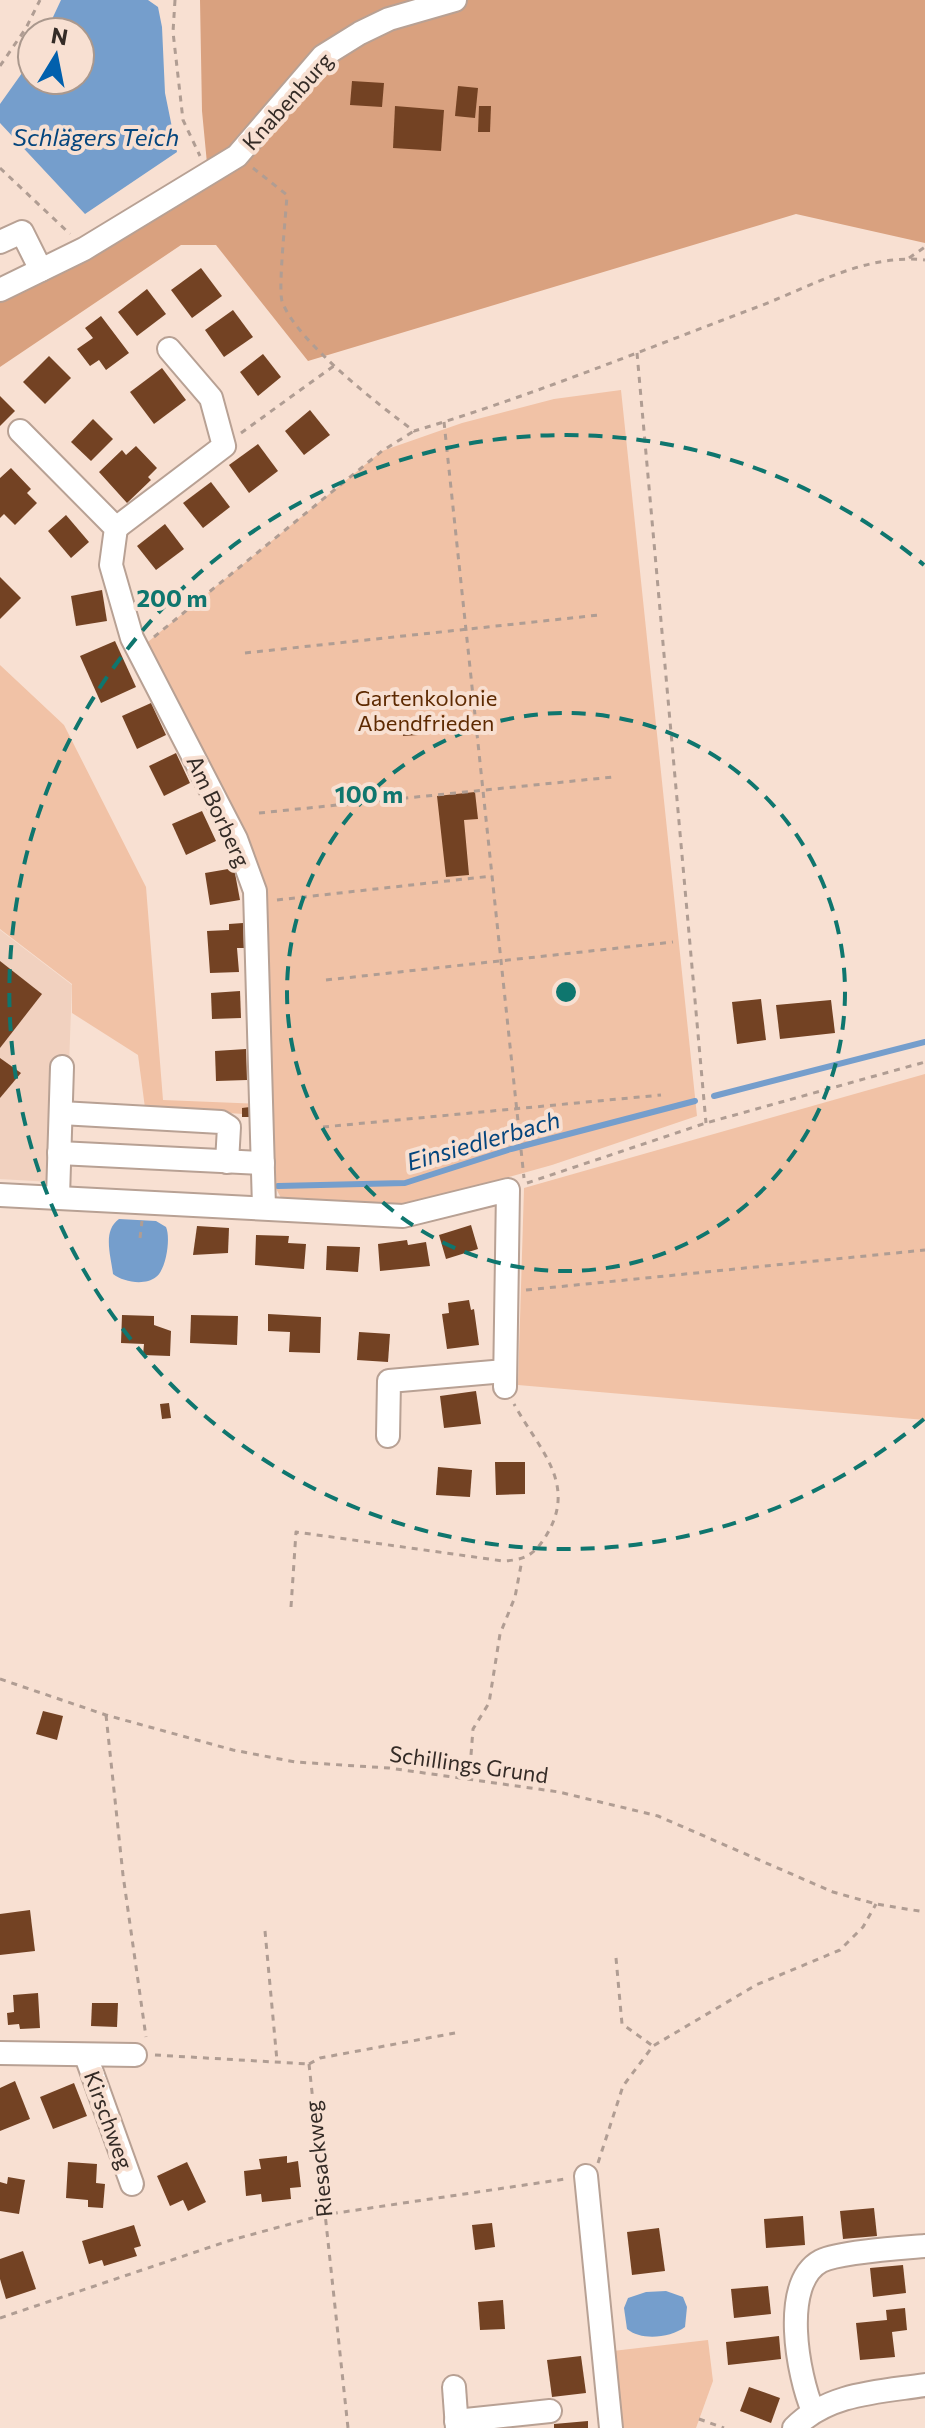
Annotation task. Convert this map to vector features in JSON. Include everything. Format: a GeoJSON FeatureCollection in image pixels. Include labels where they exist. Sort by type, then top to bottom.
{"type":"FeatureCollection","features":[{"type":"Feature","properties":{"kind":"street","name":"Knabenburg"},"geometry":{"type":"LineString","coordinates":[[0,290],[84,249],[237,156],[323,56],[389,19],[455,0]]}},
{"type":"Feature","properties":{"kind":"street"},"geometry":{"type":"LineString","coordinates":[[0,242],[22,232],[41,270]]}},
{"type":"Feature","properties":{"kind":"street"},"geometry":{"type":"LineString","coordinates":[[20,431],[116,528],[224,446],[211,398],[169,349]]}},
{"type":"Feature","properties":{"kind":"street","name":"Am Borberg"},"geometry":{"type":"LineString","coordinates":[[116,528],[111,565],[132,638],[236,839],[255,891],[264,1207]]}},
{"type":"Feature","properties":{"kind":"street"},"geometry":{"type":"LineString","coordinates":[[58,1197],[62,1067]]}},
{"type":"Feature","properties":{"kind":"street"},"geometry":{"type":"LineString","coordinates":[[61,1113],[221,1122],[229,1127],[227,1162]]}},
{"type":"Feature","properties":{"kind":"street"},"geometry":{"type":"LineString","coordinates":[[59,1153],[263,1163]]}},
{"type":"Feature","properties":{"kind":"street"},"geometry":{"type":"LineString","coordinates":[[0,1195],[403,1216],[516,1187],[506,1292],[505,1379],[389,1381],[388,1436]]}},
{"type":"Feature","properties":{"kind":"street"},"geometry":{"type":"LineString","coordinates":[[0,2053],[143,2055]]}},
{"type":"Feature","properties":{"kind":"street","name":"Kirschweg"},"geometry":{"type":"LineString","coordinates":[[86,2056],[132,2184]]}},
{"type":"Feature","properties":{"kind":"street"},"geometry":{"type":"LineString","coordinates":[[586,2176],[611,2428]]}},
{"type":"Feature","properties":{"kind":"street"},"geometry":{"type":"LineString","coordinates":[[813,2411],[803,2388],[797,2354],[799,2289],[809,2270],[823,2260],[925,2246]]}},
{"type":"Feature","properties":{"kind":"street"},"geometry":{"type":"LineString","coordinates":[[794,2428],[813,2411],[848,2397],[925,2385]]}},
{"type":"Feature","properties":{"kind":"street"},"geometry":{"type":"LineString","coordinates":[[454,2387],[456,2424],[550,2411]]}},
{"type":"Feature","properties":{"kind":"path"},"geometry":{"type":"LineString","coordinates":[[0,66],[26,28],[40,0]]}},
{"type":"Feature","properties":{"kind":"path"},"geometry":{"type":"LineString","coordinates":[[175,0],[173,32],[183,120],[208,174]]}},
{"type":"Feature","properties":{"kind":"path"},"geometry":{"type":"LineString","coordinates":[[237,156],[287,195],[281,300],[304,334],[335,365],[369,397],[414,431]]}},
{"type":"Feature","properties":{"kind":"path"},"geometry":{"type":"LineString","coordinates":[[0,168],[84,249]]}},
{"type":"Feature","properties":{"kind":"path"},"geometry":{"type":"LineString","coordinates":[[909,258],[925,247]]}},
{"type":"Feature","properties":{"kind":"path"},"geometry":{"type":"LineString","coordinates":[[138,650],[382,451],[414,431],[637,353],[774,301],[820,280],[886,260],[925,260]]}},
{"type":"Feature","properties":{"kind":"path"},"geometry":{"type":"LineString","coordinates":[[637,353],[706,1123]]}},
{"type":"Feature","properties":{"kind":"path"},"geometry":{"type":"LineString","coordinates":[[224,446],[335,365]]}},
{"type":"Feature","properties":{"kind":"path"},"geometry":{"type":"LineString","coordinates":[[444,422],[516,1109],[516,1187],[706,1123],[925,1062]]}},
{"type":"Feature","properties":{"kind":"path"},"geometry":{"type":"LineString","coordinates":[[245,653],[599,615]]}},
{"type":"Feature","properties":{"kind":"path"},"geometry":{"type":"LineString","coordinates":[[259,813],[613,777]]}},
{"type":"Feature","properties":{"kind":"path"},"geometry":{"type":"LineString","coordinates":[[256,903],[492,876]]}},
{"type":"Feature","properties":{"kind":"path"},"geometry":{"type":"LineString","coordinates":[[326,980],[673,942]]}},
{"type":"Feature","properties":{"kind":"path"},"geometry":{"type":"LineString","coordinates":[[323,1127],[661,1095]]}},
{"type":"Feature","properties":{"kind":"path"},"geometry":{"type":"LineString","coordinates":[[506,1292],[925,1250]]}},
{"type":"Feature","properties":{"kind":"path"},"geometry":{"type":"LineString","coordinates":[[291,1607],[296,1532],[503,1561],[522,1560],[540,1545],[558,1510],[559,1488],[551,1463],[505,1379]]}},
{"type":"Feature","properties":{"kind":"path"},"geometry":{"type":"LineString","coordinates":[[462,1778],[471,1755],[473,1729],[489,1703],[500,1634],[515,1597],[522,1560]]}},
{"type":"Feature","properties":{"kind":"path","name":"Schillings Grund"},"geometry":{"type":"LineString","coordinates":[[0,1679],[106,1715],[233,1750],[295,1762],[389,1768],[559,1792],[658,1816],[833,1892],[876,1904],[925,1912]]}},
{"type":"Feature","properties":{"kind":"path"},"geometry":{"type":"LineString","coordinates":[[106,1715],[123,1875],[146,2037],[143,2055],[309,2064],[320,2058],[455,2033]]}},
{"type":"Feature","properties":{"kind":"path"},"geometry":{"type":"LineString","coordinates":[[0,2318],[228,2241],[323,2215],[586,2176],[597,2166],[623,2086],[653,2046],[756,1985],[840,1950],[863,1927],[876,1904]]}},
{"type":"Feature","properties":{"kind":"path"},"geometry":{"type":"LineString","coordinates":[[265,1931],[277,2061]]}},
{"type":"Feature","properties":{"kind":"path"},"geometry":{"type":"LineString","coordinates":[[616,1958],[622,2024],[653,2046]]}},
{"type":"Feature","properties":{"kind":"path","name":"Riesackweg"},"geometry":{"type":"LineString","coordinates":[[309,2064],[348,2428]]}},
{"type":"Feature","properties":{"kind":"path"},"geometry":{"type":"LineString","coordinates":[[699,2419],[724,2428]]}},
{"type":"Feature","properties":{"kind":"shaded area"},"geometry":{"type":"Polygon","coordinates":[[[200,0],[925,0],[925,243],[796,214],[308,361],[216,245],[181,245],[0,367],[0,290],[208,174],[202,111],[200,0]]]}},
{"type":"Feature","properties":{"kind":"shaded area"},"geometry":{"type":"Polygon","coordinates":[[[0,930],[72,985],[69,1065],[50,1182],[0,1179],[0,930]]]}},
{"type":"Feature","properties":{"kind":"green space","name":"Gartenkolonie Abendfrieden"},"geometry":{"type":"Polygon","coordinates":[[[621,390],[697,1116],[552,1165],[413,1204],[282,1200],[263,1163],[262,1115],[145,1108],[138,1055],[72,1013],[72,984],[0,929],[0,665],[64,725],[146,887],[163,1100],[261,1104],[255,891],[138,650],[382,451],[462,423],[554,399],[621,390]]]}},
{"type":"Feature","properties":{"kind":"green space"},"geometry":{"type":"Polygon","coordinates":[[[925,1074],[925,1420],[518,1385],[524,1188],[925,1074]]]}},
{"type":"Feature","properties":{"kind":"green space"},"geometry":{"type":"Polygon","coordinates":[[[708,2340],[713,2381],[696,2428],[611,2428],[604,2352],[708,2340]]]}},
{"type":"Feature","properties":{"kind":"water","name":"Schlägers Teich"},"geometry":{"type":"Polygon","coordinates":[[[61,0],[148,0],[158,7],[162,27],[165,93],[177,152],[85,214],[0,123],[0,104],[16,82],[16,96],[96,96],[96,16],[54,16],[61,0]]]}},
{"type":"Feature","properties":{"kind":"water"},"geometry":{"type":"Polygon","coordinates":[[[119,1219],[156,1221],[166,1227],[167,1254],[160,1273],[151,1280],[134,1282],[113,1274],[109,1237],[119,1219]]]}},
{"type":"Feature","properties":{"kind":"water"},"geometry":{"type":"Polygon","coordinates":[[[666,2291],[683,2297],[687,2307],[685,2327],[656,2337],[627,2329],[624,2308],[628,2298],[646,2292],[666,2291]]]}},
{"type":"Feature","properties":{"kind":"building"},"geometry":{"type":"Polygon","coordinates":[[[352,81],[384,83],[382,107],[350,105],[352,81]]]}},
{"type":"Feature","properties":{"kind":"building"},"geometry":{"type":"Polygon","coordinates":[[[458,86],[478,88],[475,118],[455,116],[458,86]]]}},
{"type":"Feature","properties":{"kind":"building"},"geometry":{"type":"Polygon","coordinates":[[[395,106],[444,110],[441,151],[393,148],[395,106]]]}},
{"type":"Feature","properties":{"kind":"building"},"geometry":{"type":"Polygon","coordinates":[[[479,106],[491,106],[490,132],[478,132],[479,106]]]}},
{"type":"Feature","properties":{"kind":"building"},"geometry":{"type":"Polygon","coordinates":[[[201,268],[222,296],[192,318],[171,290],[201,268]]]}},
{"type":"Feature","properties":{"kind":"building"},"geometry":{"type":"Polygon","coordinates":[[[147,289],[166,314],[137,336],[118,312],[147,289]]]}},
{"type":"Feature","properties":{"kind":"building"},"geometry":{"type":"Polygon","coordinates":[[[233,310],[253,337],[224,357],[205,330],[233,310]]]}},
{"type":"Feature","properties":{"kind":"building"},"geometry":{"type":"Polygon","coordinates":[[[101,316],[129,353],[106,370],[99,360],[90,366],[77,349],[93,338],[85,328],[101,316]]]}},
{"type":"Feature","properties":{"kind":"building"},"geometry":{"type":"Polygon","coordinates":[[[263,354],[281,377],[258,396],[240,372],[263,354]]]}},
{"type":"Feature","properties":{"kind":"building"},"geometry":{"type":"Polygon","coordinates":[[[49,356],[71,378],[45,404],[23,382],[49,356]]]}},
{"type":"Feature","properties":{"kind":"building"},"geometry":{"type":"Polygon","coordinates":[[[162,368],[186,400],[154,424],[130,392],[162,368]]]}},
{"type":"Feature","properties":{"kind":"building"},"geometry":{"type":"Polygon","coordinates":[[[0,396],[15,411],[0,426],[0,396]]]}},
{"type":"Feature","properties":{"kind":"building"},"geometry":{"type":"Polygon","coordinates":[[[310,410],[330,435],[304,455],[285,431],[310,410]]]}},
{"type":"Feature","properties":{"kind":"building"},"geometry":{"type":"Polygon","coordinates":[[[93,419],[113,439],[91,461],[71,442],[93,419]]]}},
{"type":"Feature","properties":{"kind":"building"},"geometry":{"type":"Polygon","coordinates":[[[258,444],[278,471],[249,493],[229,465],[258,444]]]}},
{"type":"Feature","properties":{"kind":"building"},"geometry":{"type":"Polygon","coordinates":[[[136,446],[157,468],[148,477],[151,480],[127,503],[99,472],[122,450],[126,455],[136,446]]]}},
{"type":"Feature","properties":{"kind":"building"},"geometry":{"type":"Polygon","coordinates":[[[11,468],[31,489],[27,493],[37,503],[15,525],[4,514],[0,518],[0,478],[11,468]]]}},
{"type":"Feature","properties":{"kind":"building"},"geometry":{"type":"Polygon","coordinates":[[[211,482],[230,507],[203,528],[183,503],[211,482]]]}},
{"type":"Feature","properties":{"kind":"building"},"geometry":{"type":"Polygon","coordinates":[[[66,515],[89,542],[71,558],[48,531],[66,515]]]}},
{"type":"Feature","properties":{"kind":"building"},"geometry":{"type":"Polygon","coordinates":[[[165,524],[184,549],[156,570],[137,546],[165,524]]]}},
{"type":"Feature","properties":{"kind":"building"},"geometry":{"type":"Polygon","coordinates":[[[0,577],[21,598],[0,619],[0,577]]]}},
{"type":"Feature","properties":{"kind":"building"},"geometry":{"type":"Polygon","coordinates":[[[102,590],[107,621],[76,626],[71,596],[102,590]]]}},
{"type":"Feature","properties":{"kind":"building"},"geometry":{"type":"Polygon","coordinates":[[[115,641],[136,687],[101,703],[80,656],[115,641]]]}},
{"type":"Feature","properties":{"kind":"building"},"geometry":{"type":"Polygon","coordinates":[[[151,703],[166,735],[137,749],[122,716],[151,703]]]}},
{"type":"Feature","properties":{"kind":"building"},"geometry":{"type":"Polygon","coordinates":[[[402,719],[417,719],[418,735],[403,736],[402,719]]]}},
{"type":"Feature","properties":{"kind":"building"},"geometry":{"type":"Polygon","coordinates":[[[176,753],[190,783],[164,796],[149,766],[176,753]]]}},
{"type":"Feature","properties":{"kind":"building"},"geometry":{"type":"Polygon","coordinates":[[[475,792],[478,819],[464,820],[469,875],[446,877],[437,796],[475,792]]]}},
{"type":"Feature","properties":{"kind":"building"},"geometry":{"type":"Polygon","coordinates":[[[202,811],[216,841],[186,855],[172,824],[202,811]]]}},
{"type":"Feature","properties":{"kind":"building"},"geometry":{"type":"Polygon","coordinates":[[[234,868],[240,900],[210,905],[205,873],[234,868]]]}},
{"type":"Feature","properties":{"kind":"building"},"geometry":{"type":"Polygon","coordinates":[[[243,923],[244,948],[237,948],[239,972],[210,973],[207,931],[229,930],[229,924],[243,923]]]}},
{"type":"Feature","properties":{"kind":"building"},"geometry":{"type":"Polygon","coordinates":[[[0,961],[42,994],[0,1048],[0,961]]]}},
{"type":"Feature","properties":{"kind":"building"},"geometry":{"type":"Polygon","coordinates":[[[240,991],[241,1018],[212,1019],[211,993],[240,991]]]}},
{"type":"Feature","properties":{"kind":"building"},"geometry":{"type":"Polygon","coordinates":[[[761,999],[766,1040],[737,1044],[732,1002],[761,999]]]}},
{"type":"Feature","properties":{"kind":"building"},"geometry":{"type":"Polygon","coordinates":[[[831,1000],[835,1033],[780,1039],[776,1005],[831,1000]]]}},
{"type":"Feature","properties":{"kind":"building"},"geometry":{"type":"Polygon","coordinates":[[[246,1049],[247,1080],[216,1081],[215,1051],[246,1049]]]}},
{"type":"Feature","properties":{"kind":"building"},"geometry":{"type":"Polygon","coordinates":[[[0,1058],[21,1073],[0,1098],[0,1058]]]}},
{"type":"Feature","properties":{"kind":"building"},"geometry":{"type":"Polygon","coordinates":[[[250,1107],[251,1117],[242,1117],[242,1108],[250,1107]]]}},
{"type":"Feature","properties":{"kind":"building"},"geometry":{"type":"Polygon","coordinates":[[[471,1225],[478,1249],[446,1259],[439,1235],[471,1225]]]}},
{"type":"Feature","properties":{"kind":"building"},"geometry":{"type":"Polygon","coordinates":[[[197,1226],[229,1228],[228,1253],[193,1255],[197,1226]]]}},
{"type":"Feature","properties":{"kind":"building"},"geometry":{"type":"Polygon","coordinates":[[[256,1235],[289,1236],[288,1243],[306,1244],[304,1269],[255,1265],[256,1235]]]}},
{"type":"Feature","properties":{"kind":"building"},"geometry":{"type":"Polygon","coordinates":[[[407,1240],[408,1245],[426,1242],[430,1266],[380,1271],[378,1244],[407,1240]]]}},
{"type":"Feature","properties":{"kind":"building"},"geometry":{"type":"Polygon","coordinates":[[[327,1246],[360,1247],[358,1272],[326,1270],[327,1246]]]}},
{"type":"Feature","properties":{"kind":"building"},"geometry":{"type":"Polygon","coordinates":[[[469,1300],[471,1310],[474,1309],[479,1345],[447,1349],[442,1314],[449,1313],[448,1303],[469,1300]]]}},
{"type":"Feature","properties":{"kind":"building"},"geometry":{"type":"Polygon","coordinates":[[[268,1314],[321,1317],[320,1353],[289,1352],[290,1332],[268,1331],[268,1314]]]}},
{"type":"Feature","properties":{"kind":"building"},"geometry":{"type":"Polygon","coordinates":[[[122,1315],[154,1316],[154,1325],[171,1331],[170,1356],[143,1355],[144,1344],[121,1343],[122,1315]]]}},
{"type":"Feature","properties":{"kind":"building"},"geometry":{"type":"Polygon","coordinates":[[[191,1315],[238,1316],[237,1345],[190,1343],[191,1315]]]}},
{"type":"Feature","properties":{"kind":"building"},"geometry":{"type":"Polygon","coordinates":[[[359,1332],[390,1334],[388,1362],[357,1360],[359,1332]]]}},
{"type":"Feature","properties":{"kind":"building"},"geometry":{"type":"Polygon","coordinates":[[[476,1391],[481,1424],[444,1428],[440,1396],[476,1391]]]}},
{"type":"Feature","properties":{"kind":"building"},"geometry":{"type":"Polygon","coordinates":[[[169,1403],[171,1418],[162,1419],[160,1404],[169,1403]]]}},
{"type":"Feature","properties":{"kind":"building"},"geometry":{"type":"Polygon","coordinates":[[[495,1462],[525,1462],[525,1494],[496,1495],[495,1462]]]}},
{"type":"Feature","properties":{"kind":"building"},"geometry":{"type":"Polygon","coordinates":[[[438,1467],[472,1470],[470,1497],[436,1495],[438,1467]]]}},
{"type":"Feature","properties":{"kind":"building"},"geometry":{"type":"Polygon","coordinates":[[[43,1711],[63,1716],[57,1740],[36,1734],[43,1711]]]}},
{"type":"Feature","properties":{"kind":"building"},"geometry":{"type":"Polygon","coordinates":[[[30,1910],[35,1951],[0,1955],[0,1914],[30,1910]]]}},
{"type":"Feature","properties":{"kind":"building"},"geometry":{"type":"Polygon","coordinates":[[[38,1993],[40,2028],[20,2029],[19,2024],[8,2025],[7,2013],[14,2012],[13,1995],[38,1993]]]}},
{"type":"Feature","properties":{"kind":"building"},"geometry":{"type":"Polygon","coordinates":[[[92,2003],[118,2003],[117,2027],[91,2026],[92,2003]]]}},
{"type":"Feature","properties":{"kind":"building"},"geometry":{"type":"Polygon","coordinates":[[[15,2081],[30,2119],[0,2131],[0,2088],[15,2081]]]}},
{"type":"Feature","properties":{"kind":"building"},"geometry":{"type":"Polygon","coordinates":[[[74,2083],[87,2116],[53,2129],[40,2097],[74,2083]]]}},
{"type":"Feature","properties":{"kind":"building"},"geometry":{"type":"Polygon","coordinates":[[[287,2156],[287,2163],[298,2161],[301,2187],[290,2188],[291,2199],[262,2202],[261,2194],[246,2196],[244,2171],[261,2169],[259,2159],[287,2156]]]}},
{"type":"Feature","properties":{"kind":"building"},"geometry":{"type":"Polygon","coordinates":[[[68,2162],[97,2164],[96,2183],[105,2184],[103,2208],[88,2207],[88,2200],[66,2198],[68,2162]]]}},
{"type":"Feature","properties":{"kind":"building"},"geometry":{"type":"Polygon","coordinates":[[[187,2162],[206,2202],[188,2211],[183,2200],[170,2206],[157,2176],[187,2162]]]}},
{"type":"Feature","properties":{"kind":"building"},"geometry":{"type":"Polygon","coordinates":[[[8,2177],[25,2180],[19,2214],[0,2211],[0,2182],[7,2184],[8,2177]]]}},
{"type":"Feature","properties":{"kind":"building"},"geometry":{"type":"Polygon","coordinates":[[[874,2208],[877,2236],[843,2239],[840,2211],[874,2208]]]}},
{"type":"Feature","properties":{"kind":"building"},"geometry":{"type":"Polygon","coordinates":[[[803,2216],[805,2245],[766,2248],[764,2219],[803,2216]]]}},
{"type":"Feature","properties":{"kind":"building"},"geometry":{"type":"Polygon","coordinates":[[[492,2223],[495,2247],[475,2250],[472,2225],[492,2223]]]}},
{"type":"Feature","properties":{"kind":"building"},"geometry":{"type":"Polygon","coordinates":[[[134,2225],[141,2246],[134,2248],[137,2256],[104,2266],[102,2260],[89,2264],[82,2241],[134,2225]]]}},
{"type":"Feature","properties":{"kind":"building"},"geometry":{"type":"Polygon","coordinates":[[[659,2228],[665,2271],[632,2275],[627,2232],[659,2228]]]}},
{"type":"Feature","properties":{"kind":"building"},"geometry":{"type":"Polygon","coordinates":[[[23,2251],[36,2289],[6,2299],[0,2279],[0,2259],[23,2251]]]}},
{"type":"Feature","properties":{"kind":"building"},"geometry":{"type":"Polygon","coordinates":[[[903,2265],[906,2293],[873,2297],[870,2268],[903,2265]]]}},
{"type":"Feature","properties":{"kind":"building"},"geometry":{"type":"Polygon","coordinates":[[[768,2286],[771,2314],[734,2318],[731,2289],[768,2286]]]}},
{"type":"Feature","properties":{"kind":"building"},"geometry":{"type":"Polygon","coordinates":[[[503,2300],[505,2329],[480,2330],[478,2302],[503,2300]]]}},
{"type":"Feature","properties":{"kind":"building"},"geometry":{"type":"Polygon","coordinates":[[[905,2308],[907,2330],[892,2332],[895,2357],[860,2360],[856,2323],[887,2320],[886,2310],[905,2308]]]}},
{"type":"Feature","properties":{"kind":"building"},"geometry":{"type":"Polygon","coordinates":[[[779,2336],[781,2359],[728,2365],[726,2342],[779,2336]]]}},
{"type":"Feature","properties":{"kind":"building"},"geometry":{"type":"Polygon","coordinates":[[[581,2356],[586,2393],[552,2397],[547,2360],[581,2356]]]}},
{"type":"Feature","properties":{"kind":"building"},"geometry":{"type":"Polygon","coordinates":[[[749,2387],[780,2398],[771,2423],[740,2411],[749,2387]]]}},
{"type":"Feature","properties":{"kind":"building"},"geometry":{"type":"Polygon","coordinates":[[[588,2421],[588,2428],[554,2428],[554,2424],[588,2421]]]}},
{"type":"Feature","properties":{"kind":"waterway","name":"Einsiedlerbach"},"geometry":{"type":"LineString","coordinates":[[714,1096],[925,1042]]}},
{"type":"Feature","properties":{"kind":"waterway","name":"Einsiedlerbach"},"geometry":{"type":"LineString","coordinates":[[278,1186],[405,1183],[511,1149],[695,1101]]}}]}
